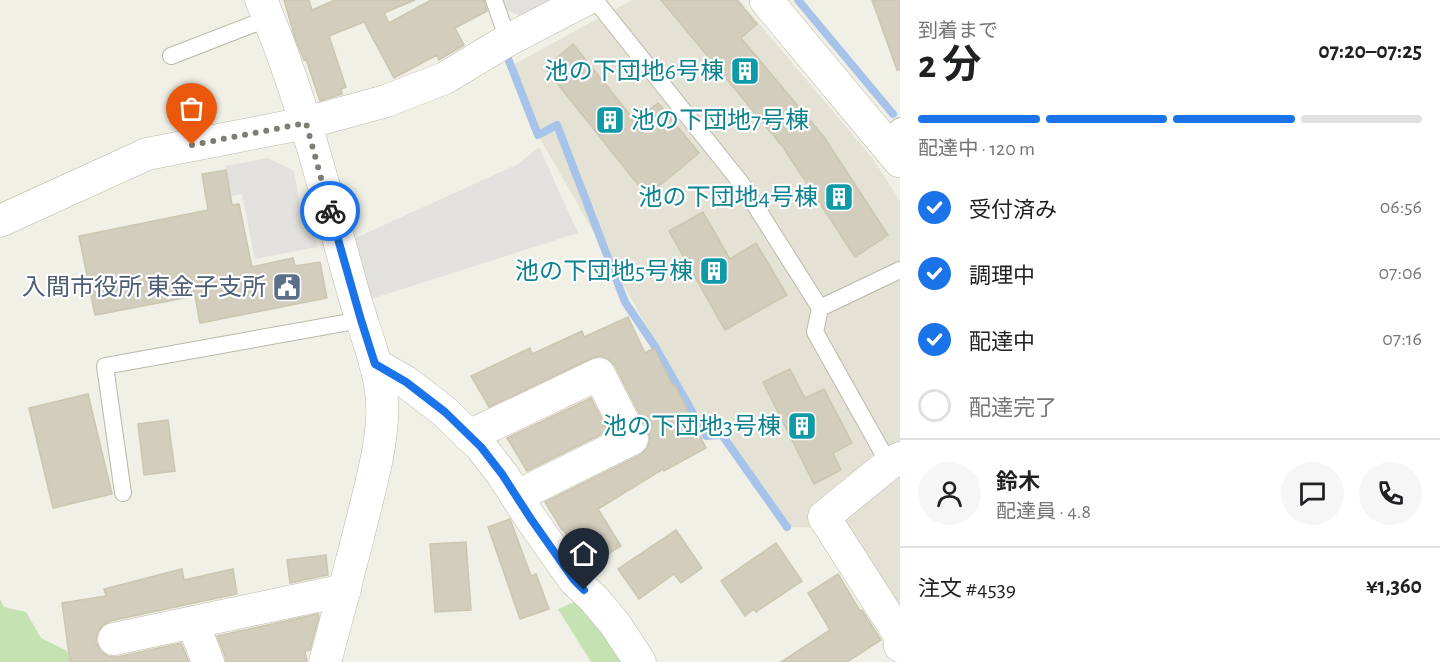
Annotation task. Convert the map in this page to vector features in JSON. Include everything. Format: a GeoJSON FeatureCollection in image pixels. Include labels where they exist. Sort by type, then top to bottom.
{"type":"FeatureCollection","features":[{"type":"Feature","properties":{"kind":"street"},"geometry":{"type":"LineString","coordinates":[[0,221],[147,154],[306,123],[386,101],[445,78],[508,40],[585,0]]}},
{"type":"Feature","properties":{"kind":"street"},"geometry":{"type":"LineString","coordinates":[[766,0],[894,142]]}},
{"type":"Feature","properties":{"kind":"street"},"geometry":{"type":"LineString","coordinates":[[265,9],[306,123],[382,394],[377,462],[325,662]]}},
{"type":"Feature","properties":{"kind":"street"},"geometry":{"type":"LineString","coordinates":[[375,364],[406,382],[437,406],[481,447],[574,580],[615,624],[640,662]]}},
{"type":"Feature","properties":{"kind":"street"},"geometry":{"type":"LineString","coordinates":[[469,436],[599,374],[632,439],[517,496]]}},
{"type":"Feature","properties":{"kind":"street"},"geometry":{"type":"LineString","coordinates":[[894,461],[824,517],[899,634],[900,645]]}},
{"type":"Feature","properties":{"kind":"street"},"geometry":{"type":"LineString","coordinates":[[114,639],[345,590]]}},
{"type":"Feature","properties":{"kind":"street"},"geometry":{"type":"LineString","coordinates":[[193,622],[208,662]]}},
{"type":"Feature","properties":{"kind":"lane"},"geometry":{"type":"LineString","coordinates":[[494,0],[508,40]]}},
{"type":"Feature","properties":{"kind":"lane"},"geometry":{"type":"LineString","coordinates":[[595,0],[741,183],[820,308],[815,332],[894,461]]}},
{"type":"Feature","properties":{"kind":"lane"},"geometry":{"type":"LineString","coordinates":[[171,56],[265,9]]}},
{"type":"Feature","properties":{"kind":"lane"},"geometry":{"type":"LineString","coordinates":[[820,308],[900,270]]}},
{"type":"Feature","properties":{"kind":"lane"},"geometry":{"type":"LineString","coordinates":[[123,493],[105,366],[361,320]]}},
{"type":"Feature","properties":{"kind":"shaded area"},"geometry":{"type":"Polygon","coordinates":[[[502,0],[558,0],[524,18],[504,8],[502,0]]]}},
{"type":"Feature","properties":{"kind":"shaded area"},"geometry":{"type":"Polygon","coordinates":[[[632,0],[739,0],[873,159],[900,201],[900,611],[848,528],[787,527],[722,435],[706,436],[635,305],[538,135],[511,66],[632,0]]]}},
{"type":"Feature","properties":{"kind":"shaded area"},"geometry":{"type":"Polygon","coordinates":[[[539,147],[578,233],[368,300],[351,240],[518,164],[539,147]]]}},
{"type":"Feature","properties":{"kind":"shaded area"},"geometry":{"type":"Polygon","coordinates":[[[268,158],[294,171],[302,217],[312,217],[317,247],[255,259],[242,194],[206,200],[204,186],[228,181],[225,166],[268,158]]]}},
{"type":"Feature","properties":{"kind":"green space"},"geometry":{"type":"Polygon","coordinates":[[[589,596],[636,662],[591,662],[558,609],[589,596]]]}},
{"type":"Feature","properties":{"kind":"green space"},"geometry":{"type":"Polygon","coordinates":[[[0,599],[4,607],[26,612],[41,638],[67,651],[70,662],[0,662],[0,599]]]}},
{"type":"Feature","properties":{"kind":"building"},"geometry":{"type":"Polygon","coordinates":[[[284,0],[309,0],[312,10],[335,0],[415,0],[384,13],[389,23],[431,0],[484,0],[487,11],[455,28],[464,45],[439,60],[437,55],[394,78],[364,22],[329,36],[346,87],[341,89],[342,94],[320,101],[306,59],[304,60],[295,38],[284,0]]]}},
{"type":"Feature","properties":{"kind":"building"},"geometry":{"type":"Polygon","coordinates":[[[661,0],[737,0],[757,24],[741,38],[824,137],[888,235],[855,257],[783,147],[661,0]]]}},
{"type":"Feature","properties":{"kind":"building"},"geometry":{"type":"Polygon","coordinates":[[[872,0],[900,0],[900,70],[897,70],[872,0]]]}},
{"type":"Feature","properties":{"kind":"building","name":"池の下団地7号棟"},"geometry":{"type":"Polygon","coordinates":[[[573,44],[635,121],[658,103],[699,153],[647,196],[545,68],[573,44]]]}},
{"type":"Feature","properties":{"kind":"building"},"geometry":{"type":"Polygon","coordinates":[[[226,170],[232,205],[239,204],[252,267],[293,258],[295,266],[320,262],[327,298],[200,323],[195,296],[95,315],[79,236],[208,210],[202,174],[226,170]]]}},
{"type":"Feature","properties":{"kind":"building","name":"池の下団地5号棟"},"geometry":{"type":"Polygon","coordinates":[[[703,212],[730,259],[756,243],[787,295],[725,330],[669,231],[703,212]]]}},
{"type":"Feature","properties":{"kind":"building"},"geometry":{"type":"Polygon","coordinates":[[[628,317],[645,353],[654,348],[706,448],[664,471],[663,469],[598,509],[621,546],[587,567],[545,502],[640,455],[647,448],[650,439],[648,431],[615,366],[601,356],[592,358],[489,407],[471,376],[530,348],[532,354],[582,331],[584,337],[628,317]]]}},
{"type":"Feature","properties":{"kind":"building","name":"池の下団地3号棟"},"geometry":{"type":"Polygon","coordinates":[[[790,369],[805,398],[824,389],[852,443],[833,453],[841,470],[814,484],[763,382],[790,369]]]}},
{"type":"Feature","properties":{"kind":"building"},"geometry":{"type":"Polygon","coordinates":[[[88,394],[112,494],[53,508],[29,408],[88,394]]]}},
{"type":"Feature","properties":{"kind":"building"},"geometry":{"type":"Polygon","coordinates":[[[591,398],[608,431],[527,471],[507,438],[591,398]]]}},
{"type":"Feature","properties":{"kind":"building"},"geometry":{"type":"Polygon","coordinates":[[[168,420],[175,471],[144,475],[138,424],[168,420]]]}},
{"type":"Feature","properties":{"kind":"building"},"geometry":{"type":"Polygon","coordinates":[[[510,519],[531,576],[536,574],[549,609],[520,619],[488,527],[510,519]]]}},
{"type":"Feature","properties":{"kind":"building"},"geometry":{"type":"Polygon","coordinates":[[[676,530],[702,568],[681,583],[674,574],[639,599],[618,569],[676,530]]]}},
{"type":"Feature","properties":{"kind":"building"},"geometry":{"type":"Polygon","coordinates":[[[466,542],[471,610],[435,612],[430,544],[466,542]]]}},
{"type":"Feature","properties":{"kind":"building"},"geometry":{"type":"Polygon","coordinates":[[[776,543],[802,581],[756,612],[754,609],[745,616],[721,581],[776,543]]]}},
{"type":"Feature","properties":{"kind":"building"},"geometry":{"type":"Polygon","coordinates":[[[326,555],[328,575],[290,583],[287,560],[326,555]]]}},
{"type":"Feature","properties":{"kind":"building"},"geometry":{"type":"Polygon","coordinates":[[[182,569],[184,580],[233,569],[237,594],[110,621],[97,633],[96,642],[101,651],[108,656],[117,657],[181,643],[189,662],[70,662],[62,603],[106,596],[104,589],[182,569]]]}},
{"type":"Feature","properties":{"kind":"building"},"geometry":{"type":"Polygon","coordinates":[[[838,574],[881,640],[847,662],[781,662],[830,630],[808,593],[838,574]]]}},
{"type":"Feature","properties":{"kind":"building"},"geometry":{"type":"Polygon","coordinates":[[[318,614],[310,650],[305,651],[307,662],[226,662],[217,636],[318,614]]]}},
{"type":"Feature","properties":{"kind":"waterway"},"geometry":{"type":"LineString","coordinates":[[798,0],[893,114]]}},
{"type":"Feature","properties":{"kind":"waterway"},"geometry":{"type":"LineString","coordinates":[[504,48],[538,135],[557,125],[625,302],[654,345],[706,436],[722,435],[787,527]]}},
{"type":"Feature","properties":{"kind":"way so far"},"geometry":{"type":"LineString","coordinates":[[192,145],[306,123],[330,211]]}},
{"type":"Feature","properties":{"kind":"place","name":"池の下団地6号棟"},"geometry":{"type":"Point","coordinates":[745,71]}},
{"type":"Feature","properties":{"kind":"place","name":"池の下団地7号棟"},"geometry":{"type":"Point","coordinates":[610,120]}},
{"type":"Feature","properties":{"kind":"place","name":"池の下団地4号棟"},"geometry":{"type":"Point","coordinates":[839,197]}},
{"type":"Feature","properties":{"kind":"place","name":"池の下団地5号棟"},"geometry":{"type":"Point","coordinates":[714,271]}},
{"type":"Feature","properties":{"kind":"place","name":"入間市役所 東金子支所"},"geometry":{"type":"Point","coordinates":[287,287]}},
{"type":"Feature","properties":{"kind":"place","name":"池の下団地3号棟"},"geometry":{"type":"Point","coordinates":[802,426]}},
{"type":"Feature","properties":{"kind":"route"},"geometry":{"type":"LineString","coordinates":[[330,211],[375,364],[406,382],[445,412],[481,447],[574,580],[584,590]]}}]}
